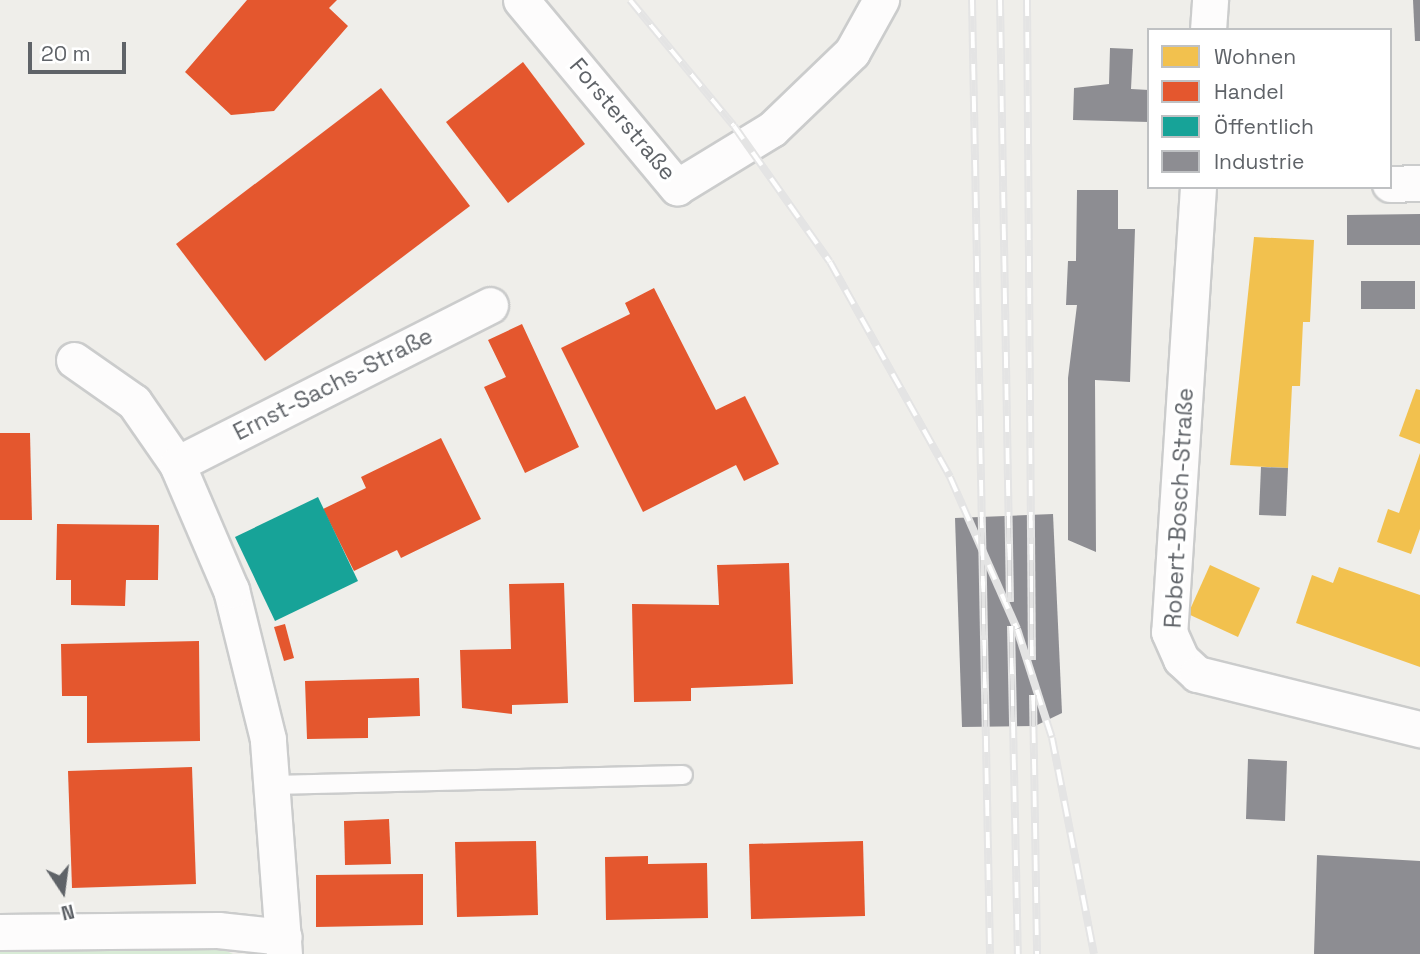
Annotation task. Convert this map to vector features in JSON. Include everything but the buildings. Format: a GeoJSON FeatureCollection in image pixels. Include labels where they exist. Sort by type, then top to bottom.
{"type":"FeatureCollection","features":[{"type":"Feature","properties":{"kind":"street","name":"Forsterstraße"},"geometry":{"type":"LineString","coordinates":[[521,0],[677,187],[772,129],[852,52],[881,0]]}},
{"type":"Feature","properties":{"kind":"street"},"geometry":{"type":"LineString","coordinates":[[1208,28],[1210,0]]}},
{"type":"Feature","properties":{"kind":"street"},"geometry":{"type":"LineString","coordinates":[[1392,184],[1420,183]]}},
{"type":"Feature","properties":{"kind":"street","name":"Robert-Bosch-Straße"},"geometry":{"type":"LineString","coordinates":[[1198,189],[1169,632],[1181,659],[1198,674],[1420,729]]}},
{"type":"Feature","properties":{"kind":"street","name":"Ernst-Sachs-Straße"},"geometry":{"type":"LineString","coordinates":[[177,464],[490,305]]}},
{"type":"Feature","properties":{"kind":"street"},"geometry":{"type":"LineString","coordinates":[[0,932],[218,930],[284,946],[268,739],[231,590],[177,464],[134,402],[74,360]]}},
{"type":"Feature","properties":{"kind":"lane"},"geometry":{"type":"LineString","coordinates":[[272,785],[683,775]]}},
{"type":"Feature","properties":{"kind":"green space"},"geometry":{"type":"Polygon","coordinates":[[[215,946],[233,954],[0,954],[0,947],[215,946]]]}},
{"type":"Feature","properties":{"kind":"railway"},"geometry":{"type":"LineString","coordinates":[[630,0],[734,126],[830,262],[950,477],[1017,629],[1052,738],[1094,954]]}},
{"type":"Feature","properties":{"kind":"railway"},"geometry":{"type":"LineString","coordinates":[[972,0],[990,954]]}},
{"type":"Feature","properties":{"kind":"railway"},"geometry":{"type":"LineString","coordinates":[[1000,0],[1010,602]]}},
{"type":"Feature","properties":{"kind":"railway"},"geometry":{"type":"LineString","coordinates":[[1027,0],[1032,660]]}},
{"type":"Feature","properties":{"kind":"railway"},"geometry":{"type":"LineString","coordinates":[[1011,626],[1018,954]]}},
{"type":"Feature","properties":{"kind":"railway"},"geometry":{"type":"LineString","coordinates":[[1033,695],[1037,954]]}}]}
